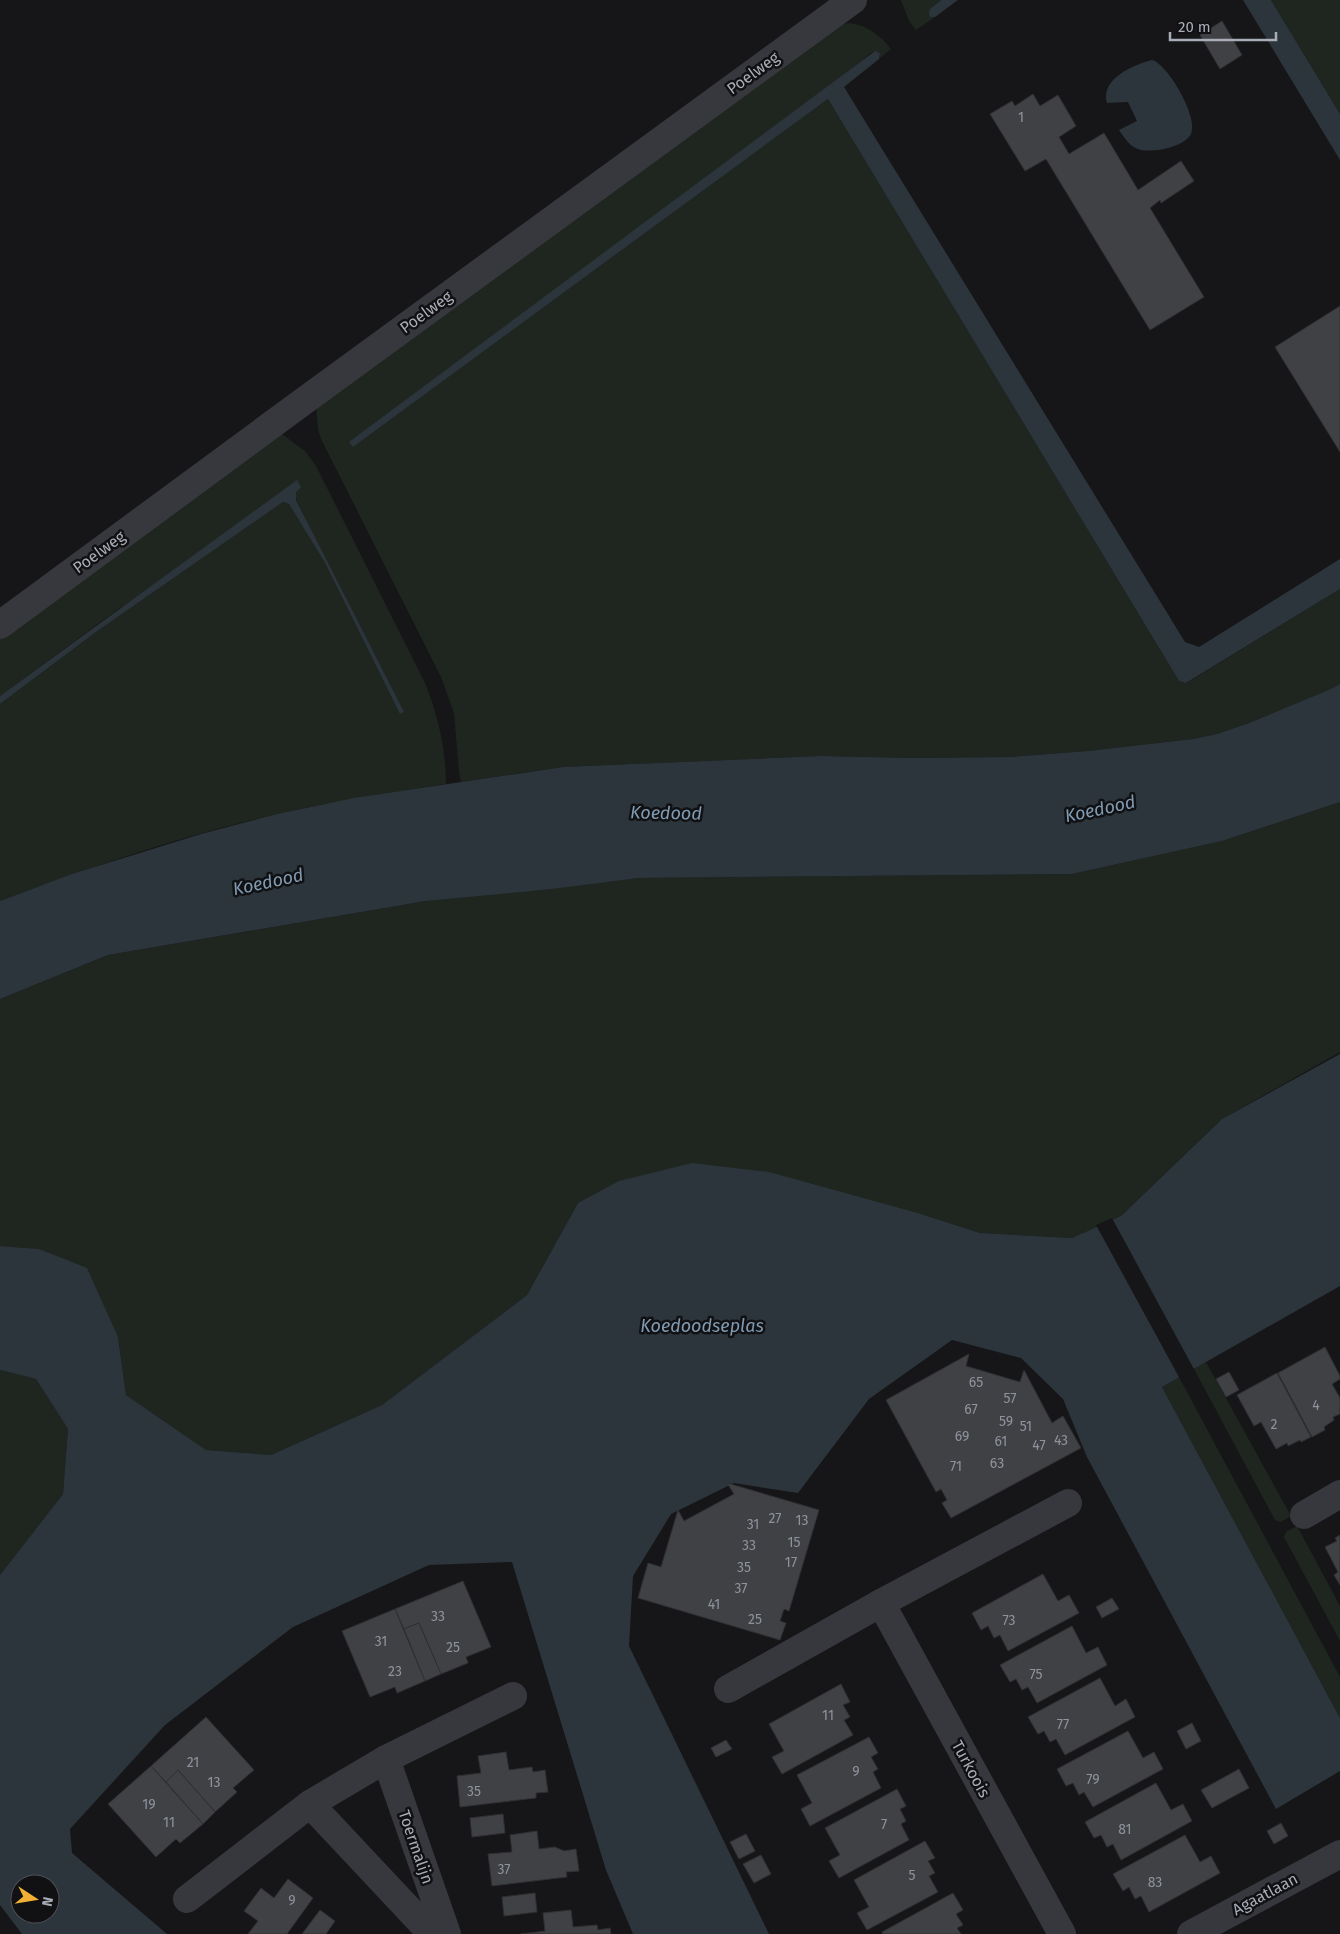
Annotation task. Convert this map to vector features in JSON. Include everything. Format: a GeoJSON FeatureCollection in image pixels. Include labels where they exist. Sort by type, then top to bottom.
{"type":"FeatureCollection","features":[{"type":"Feature","properties":{"kind":"street","name":"Poelweg"},"geometry":{"type":"LineString","coordinates":[[0,625],[852,0]]}},
{"type":"Feature","properties":{"kind":"street"},"geometry":{"type":"LineString","coordinates":[[1304,1515],[1340,1494]]}},
{"type":"Feature","properties":{"kind":"street"},"geometry":{"type":"LineString","coordinates":[[728,1689],[881,1603],[1068,1503]]}},
{"type":"Feature","properties":{"kind":"street","name":"Turkoois"},"geometry":{"type":"LineString","coordinates":[[881,1603],[1062,1934]]}},
{"type":"Feature","properties":{"kind":"street"},"geometry":{"type":"LineString","coordinates":[[187,1899],[310,1804],[386,1759],[514,1696]]}},
{"type":"Feature","properties":{"kind":"street","name":"Toermalijn"},"geometry":{"type":"LineString","coordinates":[[386,1759],[447,1934]]}},
{"type":"Feature","properties":{"kind":"street","name":"Toermalijn"},"geometry":{"type":"LineString","coordinates":[[310,1804],[432,1934]]}},
{"type":"Feature","properties":{"kind":"street","name":"Agaatlaan"},"geometry":{"type":"LineString","coordinates":[[1191,1934],[1340,1854]]}},
{"type":"Feature","properties":{"kind":"shaded area"},"geometry":{"type":"Polygon","coordinates":[[[901,0],[941,0],[930,9],[933,18],[935,17],[916,30],[909,21],[901,0]]]}},
{"type":"Feature","properties":{"kind":"shaded area"},"geometry":{"type":"Polygon","coordinates":[[[1271,0],[1340,0],[1340,114],[1271,0]]]}},
{"type":"Feature","properties":{"kind":"shaded area"},"geometry":{"type":"Polygon","coordinates":[[[850,23],[862,26],[873,32],[891,49],[879,59],[880,53],[872,52],[353,447],[828,99],[1179,681],[1187,683],[1340,589],[1340,684],[1249,723],[1217,734],[1193,739],[1088,751],[1011,757],[913,758],[820,756],[563,767],[461,782],[454,713],[441,677],[322,441],[318,430],[316,406],[841,24],[850,23]]]}},
{"type":"Feature","properties":{"kind":"shaded area"},"geometry":{"type":"Polygon","coordinates":[[[279,432],[305,451],[316,466],[425,683],[440,733],[445,758],[446,784],[362,797],[243,822],[138,853],[0,901],[0,704],[96,632],[283,502],[289,504],[325,563],[400,714],[296,499],[296,492],[117,610],[0,696],[0,638],[279,432]]]}},
{"type":"Feature","properties":{"kind":"shaded area"},"geometry":{"type":"Polygon","coordinates":[[[1340,802],[1340,1052],[1222,1119],[1121,1216],[1072,1238],[980,1233],[921,1214],[578,1203],[527,1295],[382,1405],[271,1455],[206,1450],[126,1395],[118,1337],[39,1249],[0,1246],[0,999],[108,955],[426,901],[639,878],[1072,874],[1222,841],[1340,802]]]}},
{"type":"Feature","properties":{"kind":"shaded area"},"geometry":{"type":"Polygon","coordinates":[[[1206,1362],[1291,1516],[1281,1522],[1275,1520],[1194,1369],[1206,1362]]]}},
{"type":"Feature","properties":{"kind":"shaded area"},"geometry":{"type":"Polygon","coordinates":[[[0,1370],[36,1379],[68,1429],[63,1494],[0,1575],[0,1370]]]}},
{"type":"Feature","properties":{"kind":"shaded area"},"geometry":{"type":"Polygon","coordinates":[[[1179,1377],[1340,1677],[1340,1718],[1162,1387],[1179,1377]]]}},
{"type":"Feature","properties":{"kind":"shaded area"},"geometry":{"type":"Polygon","coordinates":[[[1297,1526],[1340,1606],[1340,1641],[1284,1537],[1286,1532],[1297,1526]]]}},
{"type":"Feature","properties":{"kind":"water"},"geometry":{"type":"Polygon","coordinates":[[[941,0],[958,0],[935,17],[930,17],[930,9],[941,0]]]}},
{"type":"Feature","properties":{"kind":"water"},"geometry":{"type":"Polygon","coordinates":[[[1243,0],[1271,0],[1340,114],[1340,160],[1243,0]]]}},
{"type":"Feature","properties":{"kind":"water"},"geometry":{"type":"Polygon","coordinates":[[[875,51],[880,53],[879,59],[844,87],[1185,642],[1199,647],[1340,559],[1340,589],[1186,683],[1179,681],[828,99],[353,447],[349,442],[875,51]]]}},
{"type":"Feature","properties":{"kind":"water"},"geometry":{"type":"Polygon","coordinates":[[[1152,60],[1166,71],[1173,81],[1191,116],[1192,126],[1191,134],[1182,143],[1151,151],[1138,149],[1127,141],[1119,130],[1137,121],[1128,102],[1107,103],[1106,94],[1108,87],[1120,74],[1136,65],[1152,60]]]}},
{"type":"Feature","properties":{"kind":"water"},"geometry":{"type":"Polygon","coordinates":[[[297,480],[301,487],[296,492],[296,500],[404,712],[400,714],[325,563],[289,504],[283,502],[96,632],[0,704],[0,696],[297,480]]]}},
{"type":"Feature","properties":{"kind":"water","name":"Koedood"},"geometry":{"type":"Polygon","coordinates":[[[1340,684],[1340,802],[1222,841],[1072,874],[639,878],[426,901],[108,955],[0,999],[0,901],[72,874],[201,834],[277,814],[354,798],[563,767],[820,756],[913,758],[1011,757],[1088,751],[1193,739],[1217,734],[1249,723],[1340,684]]]}},
{"type":"Feature","properties":{"kind":"water","name":"Koedoodseplas"},"geometry":{"type":"Polygon","coordinates":[[[1340,1054],[1340,1286],[1162,1387],[1340,1718],[1340,1771],[1276,1809],[1087,1457],[1063,1399],[1021,1358],[952,1340],[869,1399],[798,1493],[734,1483],[671,1514],[633,1576],[629,1646],[769,1934],[633,1934],[606,1870],[512,1562],[429,1565],[293,1627],[165,1725],[70,1829],[72,1853],[167,1934],[22,1934],[14,1924],[60,1924],[60,1874],[10,1874],[10,1918],[0,1905],[0,1575],[63,1494],[68,1429],[36,1379],[0,1370],[0,1246],[39,1249],[87,1268],[118,1337],[126,1395],[206,1450],[271,1455],[382,1405],[527,1295],[578,1203],[619,1181],[692,1163],[769,1172],[921,1214],[980,1233],[1072,1238],[1121,1216],[1222,1119],[1340,1054]]]}},
{"type":"Feature","properties":{"kind":"pier"},"geometry":{"type":"Polygon","coordinates":[[[1112,1218],[1195,1371],[1180,1379],[1096,1225],[1112,1218]]]}},
{"type":"Feature","properties":{"kind":"building"},"geometry":{"type":"Polygon","coordinates":[[[1222,21],[1242,55],[1220,69],[1200,35],[1222,21]]]}},
{"type":"Feature","properties":{"kind":"building"},"geometry":{"type":"Polygon","coordinates":[[[1033,94],[1040,106],[1058,95],[1076,126],[1059,137],[1069,154],[1104,133],[1138,190],[1181,161],[1194,181],[1161,203],[1160,200],[1150,208],[1204,297],[1150,330],[1046,159],[1025,171],[990,114],[1012,101],[1015,106],[1033,94]]]}},
{"type":"Feature","properties":{"kind":"building"},"geometry":{"type":"Polygon","coordinates":[[[1340,306],[1340,452],[1275,347],[1340,306]]]}},
{"type":"Feature","properties":{"kind":"building"},"geometry":{"type":"Polygon","coordinates":[[[1325,1347],[1340,1376],[1340,1379],[1332,1384],[1340,1398],[1340,1414],[1333,1417],[1334,1420],[1324,1427],[1325,1430],[1312,1437],[1278,1373],[1325,1347]]]}},
{"type":"Feature","properties":{"kind":"building"},"geometry":{"type":"Polygon","coordinates":[[[969,1354],[966,1366],[1020,1382],[1024,1370],[1052,1423],[1063,1416],[1081,1448],[951,1518],[942,1503],[947,1500],[941,1489],[936,1492],[886,1400],[969,1354]]]}},
{"type":"Feature","properties":{"kind":"building"},"geometry":{"type":"Polygon","coordinates":[[[1229,1372],[1239,1390],[1226,1397],[1216,1379],[1229,1372]]]}},
{"type":"Feature","properties":{"kind":"building"},"geometry":{"type":"Polygon","coordinates":[[[1277,1373],[1311,1437],[1288,1446],[1287,1443],[1276,1449],[1261,1422],[1254,1426],[1237,1395],[1277,1373]]]}},
{"type":"Feature","properties":{"kind":"building"},"geometry":{"type":"Polygon","coordinates":[[[727,1483],[819,1510],[789,1611],[784,1609],[780,1621],[786,1623],[780,1640],[638,1598],[648,1563],[661,1567],[678,1510],[684,1521],[734,1494],[727,1483]]]}},
{"type":"Feature","properties":{"kind":"building"},"geometry":{"type":"Polygon","coordinates":[[[1340,1535],[1340,1585],[1334,1575],[1338,1572],[1325,1547],[1337,1541],[1335,1538],[1340,1535]]]}},
{"type":"Feature","properties":{"kind":"building"},"geometry":{"type":"Polygon","coordinates":[[[1043,1574],[1058,1601],[1069,1595],[1079,1613],[1008,1651],[1000,1635],[994,1638],[988,1626],[981,1630],[972,1613],[1043,1574]]]}},
{"type":"Feature","properties":{"kind":"building"},"geometry":{"type":"Polygon","coordinates":[[[463,1581],[491,1647],[466,1657],[468,1663],[441,1674],[419,1623],[404,1629],[395,1609],[463,1581]]]}},
{"type":"Feature","properties":{"kind":"building"},"geometry":{"type":"Polygon","coordinates":[[[1112,1598],[1119,1609],[1102,1618],[1096,1607],[1112,1598]]]}},
{"type":"Feature","properties":{"kind":"building"},"geometry":{"type":"Polygon","coordinates":[[[395,1609],[425,1681],[397,1693],[395,1687],[370,1697],[342,1631],[395,1609]]]}},
{"type":"Feature","properties":{"kind":"building"},"geometry":{"type":"Polygon","coordinates":[[[419,1623],[441,1674],[425,1681],[404,1629],[419,1623]]]}},
{"type":"Feature","properties":{"kind":"building"},"geometry":{"type":"Polygon","coordinates":[[[1072,1626],[1086,1653],[1098,1647],[1107,1665],[1037,1703],[1028,1687],[1022,1690],[1016,1679],[1010,1682],[1000,1665],[1072,1626]]]}},
{"type":"Feature","properties":{"kind":"building"},"geometry":{"type":"Polygon","coordinates":[[[1100,1678],[1115,1706],[1126,1699],[1135,1717],[1065,1755],[1056,1739],[1050,1742],[1044,1731],[1038,1734],[1028,1717],[1100,1678]]]}},
{"type":"Feature","properties":{"kind":"building"},"geometry":{"type":"Polygon","coordinates":[[[841,1684],[850,1702],[843,1705],[850,1717],[844,1720],[853,1735],[782,1774],[772,1757],[784,1751],[769,1724],[841,1684]]]}},
{"type":"Feature","properties":{"kind":"building"},"geometry":{"type":"Polygon","coordinates":[[[206,1717],[254,1770],[233,1788],[237,1792],[215,1812],[178,1770],[166,1782],[151,1766],[206,1717]]]}},
{"type":"Feature","properties":{"kind":"building"},"geometry":{"type":"Polygon","coordinates":[[[1192,1723],[1201,1741],[1186,1749],[1177,1731],[1192,1723]]]}},
{"type":"Feature","properties":{"kind":"building"},"geometry":{"type":"Polygon","coordinates":[[[1128,1731],[1143,1758],[1154,1752],[1163,1769],[1093,1807],[1084,1792],[1079,1795],[1073,1783],[1066,1786],[1057,1769],[1128,1731]]]}},
{"type":"Feature","properties":{"kind":"building"},"geometry":{"type":"Polygon","coordinates":[[[869,1737],[878,1753],[871,1757],[878,1769],[873,1772],[881,1788],[810,1826],[801,1809],[812,1803],[797,1775],[869,1737]]]}},
{"type":"Feature","properties":{"kind":"building"},"geometry":{"type":"Polygon","coordinates":[[[726,1740],[732,1749],[716,1757],[711,1748],[726,1740]]]}},
{"type":"Feature","properties":{"kind":"building"},"geometry":{"type":"Polygon","coordinates":[[[506,1752],[509,1770],[532,1767],[533,1772],[545,1770],[548,1792],[536,1793],[536,1798],[460,1807],[457,1776],[481,1773],[478,1756],[506,1752]]]}},
{"type":"Feature","properties":{"kind":"building"},"geometry":{"type":"Polygon","coordinates":[[[151,1766],[203,1824],[180,1843],[176,1839],[156,1857],[108,1804],[151,1766]]]}},
{"type":"Feature","properties":{"kind":"building"},"geometry":{"type":"Polygon","coordinates":[[[1239,1769],[1249,1788],[1212,1808],[1201,1790],[1239,1769]]]}},
{"type":"Feature","properties":{"kind":"building"},"geometry":{"type":"Polygon","coordinates":[[[178,1770],[215,1812],[203,1824],[166,1782],[178,1770]]]}},
{"type":"Feature","properties":{"kind":"building"},"geometry":{"type":"Polygon","coordinates":[[[1156,1783],[1171,1810],[1183,1804],[1192,1821],[1121,1860],[1113,1844],[1107,1847],[1101,1835],[1094,1838],[1085,1822],[1156,1783]]]}},
{"type":"Feature","properties":{"kind":"building"},"geometry":{"type":"Polygon","coordinates":[[[897,1789],[906,1806],[900,1809],[906,1821],[901,1824],[909,1840],[839,1878],[829,1861],[840,1855],[825,1828],[897,1789]]]}},
{"type":"Feature","properties":{"kind":"building"},"geometry":{"type":"Polygon","coordinates":[[[503,1814],[505,1833],[472,1837],[470,1818],[503,1814]]]}},
{"type":"Feature","properties":{"kind":"building"},"geometry":{"type":"Polygon","coordinates":[[[1281,1823],[1288,1836],[1274,1844],[1267,1831],[1281,1823]]]}},
{"type":"Feature","properties":{"kind":"building"},"geometry":{"type":"Polygon","coordinates":[[[537,1831],[539,1849],[555,1847],[564,1851],[576,1849],[579,1871],[566,1872],[567,1877],[492,1886],[488,1854],[512,1852],[510,1835],[537,1831]]]}},
{"type":"Feature","properties":{"kind":"building"},"geometry":{"type":"Polygon","coordinates":[[[746,1834],[755,1851],[739,1859],[730,1842],[746,1834]]]}},
{"type":"Feature","properties":{"kind":"building"},"geometry":{"type":"Polygon","coordinates":[[[1185,1835],[1200,1862],[1211,1856],[1220,1873],[1149,1912],[1141,1896],[1135,1899],[1129,1887],[1123,1891],[1113,1874],[1185,1835]]]}},
{"type":"Feature","properties":{"kind":"building"},"geometry":{"type":"Polygon","coordinates":[[[925,1841],[935,1858],[928,1861],[935,1873],[929,1876],[938,1892],[867,1930],[857,1913],[869,1907],[854,1880],[925,1841]]]}},
{"type":"Feature","properties":{"kind":"building"},"geometry":{"type":"Polygon","coordinates":[[[761,1855],[771,1874],[754,1883],[743,1864],[761,1855]]]}},
{"type":"Feature","properties":{"kind":"building"},"geometry":{"type":"Polygon","coordinates":[[[288,1879],[313,1898],[287,1934],[248,1934],[258,1921],[244,1911],[261,1888],[274,1898],[288,1879]]]}},
{"type":"Feature","properties":{"kind":"building"},"geometry":{"type":"Polygon","coordinates":[[[535,1893],[537,1912],[504,1916],[502,1897],[535,1893]]]}},
{"type":"Feature","properties":{"kind":"building"},"geometry":{"type":"Polygon","coordinates":[[[953,1893],[963,1910],[956,1914],[963,1925],[957,1928],[961,1934],[883,1934],[882,1932],[953,1893]]]}},
{"type":"Feature","properties":{"kind":"building"},"geometry":{"type":"Polygon","coordinates":[[[320,1910],[335,1921],[326,1934],[302,1934],[320,1910]]]}},
{"type":"Feature","properties":{"kind":"building"},"geometry":{"type":"Polygon","coordinates":[[[571,1910],[573,1927],[597,1925],[598,1930],[610,1928],[611,1934],[521,1934],[545,1931],[543,1913],[571,1910]]]}}]}
